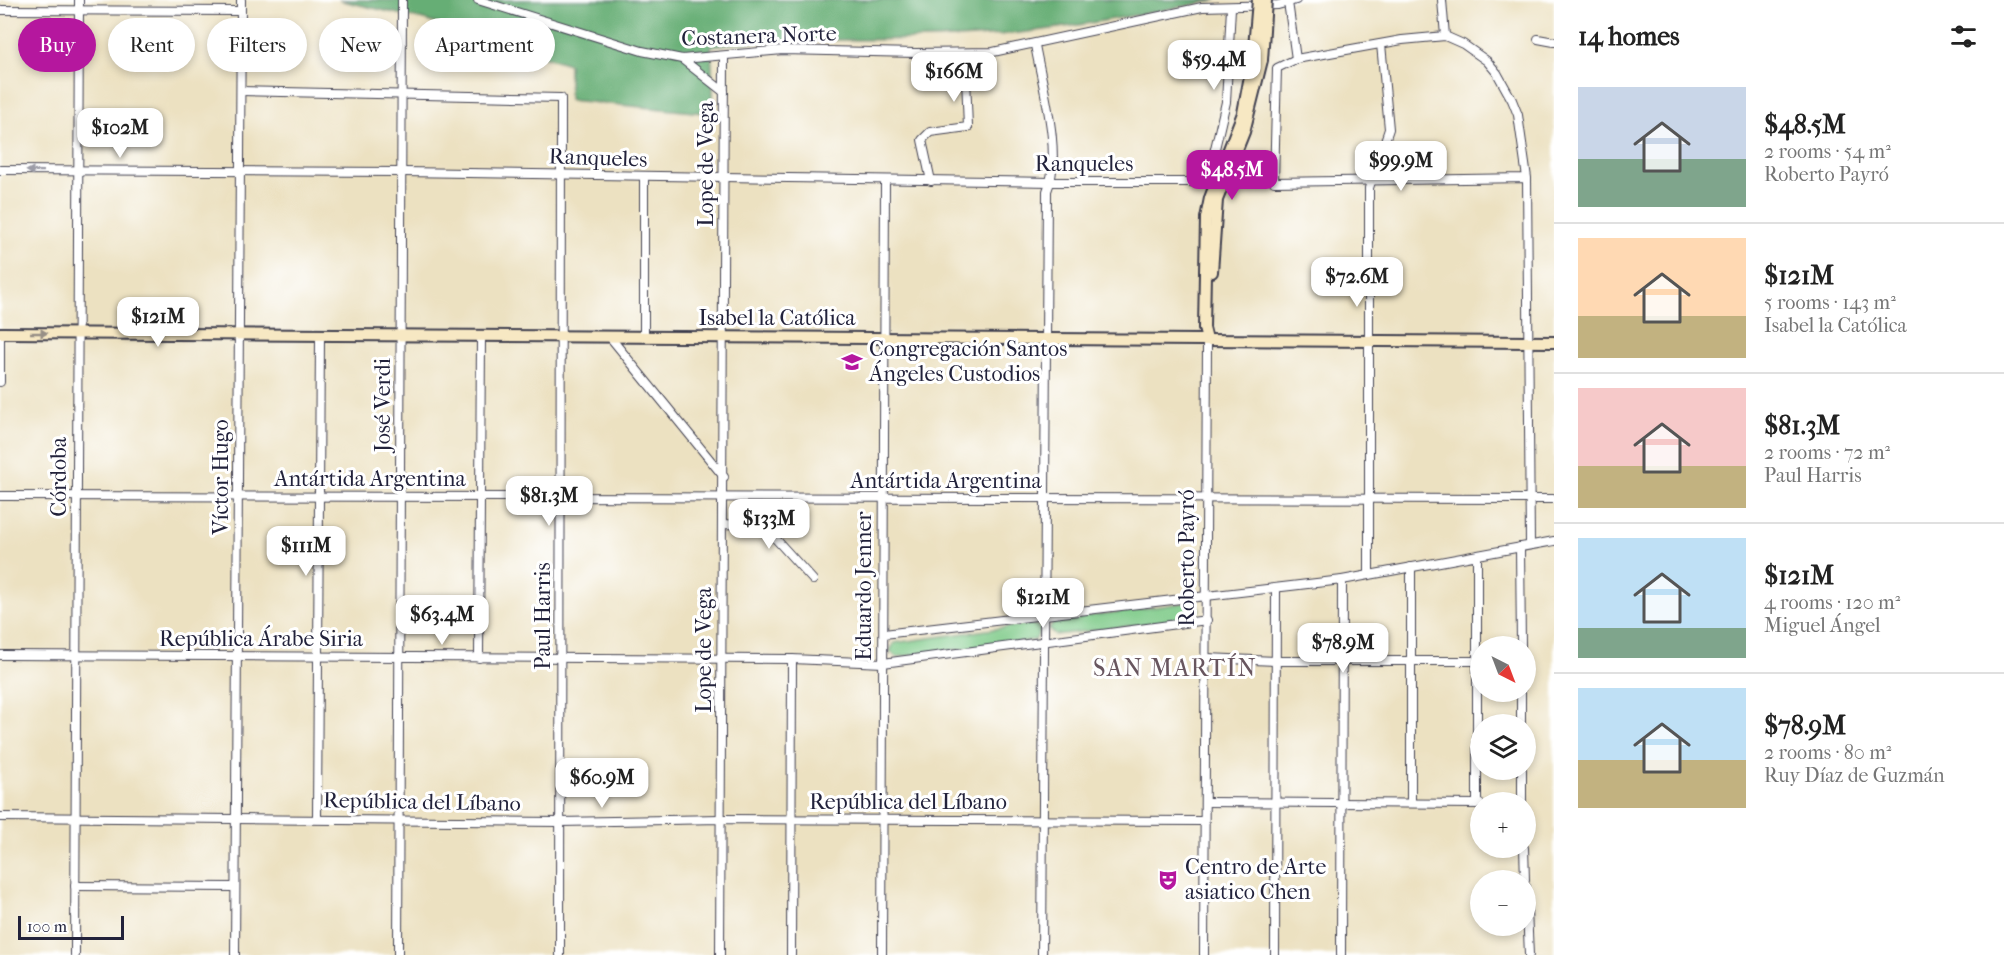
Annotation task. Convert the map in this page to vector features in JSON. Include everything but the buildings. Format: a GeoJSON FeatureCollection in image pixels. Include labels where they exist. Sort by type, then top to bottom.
{"type":"FeatureCollection","features":[{"type":"Feature","properties":{"kind":"main road"},"geometry":{"type":"LineString","coordinates":[[1258,0],[1258,60]]}},
{"type":"Feature","properties":{"kind":"main road"},"geometry":{"type":"LineString","coordinates":[[1258,60],[1266,0]]}},
{"type":"Feature","properties":{"kind":"main road","name":"Roberto Payró"},"geometry":{"type":"LineString","coordinates":[[1208,340],[1211,328],[1213,242],[1217,200],[1244,132],[1258,60]]}},
{"type":"Feature","properties":{"kind":"main road","name":"Isabel la Católica"},"geometry":{"type":"LineString","coordinates":[[0,333],[1554,342]]}},
{"type":"Feature","properties":{"kind":"street","name":"Córdoba"},"geometry":{"type":"LineString","coordinates":[[75,955],[79,0]]}},
{"type":"Feature","properties":{"kind":"street","name":"Víctor Hugo"},"geometry":{"type":"LineString","coordinates":[[235,955],[241,0]]}},
{"type":"Feature","properties":{"kind":"street","name":"José Verdi"},"geometry":{"type":"LineString","coordinates":[[398,955],[402,0]]}},
{"type":"Feature","properties":{"kind":"street","name":"Costanera Norte"},"geometry":{"type":"LineString","coordinates":[[478,0],[642,51],[682,59],[783,50],[916,54],[993,52],[1035,45],[1202,7],[1231,8],[1292,1]]}},
{"type":"Feature","properties":{"kind":"street"},"geometry":{"type":"LineString","coordinates":[[1442,0],[1445,36]]}},
{"type":"Feature","properties":{"kind":"street"},"geometry":{"type":"LineString","coordinates":[[1292,1],[1296,59]]}},
{"type":"Feature","properties":{"kind":"street","name":"Ranqueles"},"geometry":{"type":"LineString","coordinates":[[0,170],[240,173],[403,172],[1051,183],[1195,182],[1209,174],[1226,102],[1231,8]]}},
{"type":"Feature","properties":{"kind":"street"},"geometry":{"type":"LineString","coordinates":[[0,10],[240,11]]}},
{"type":"Feature","properties":{"kind":"street"},"geometry":{"type":"LineString","coordinates":[[1527,178],[1274,182],[1275,74],[1282,63],[1296,59],[1381,44],[1445,36],[1463,44],[1487,61],[1506,87],[1518,115],[1527,178],[1530,545]]}},
{"type":"Feature","properties":{"kind":"street"},"geometry":{"type":"LineString","coordinates":[[1538,39],[1554,42]]}},
{"type":"Feature","properties":{"kind":"street"},"geometry":{"type":"LineString","coordinates":[[1369,575],[1371,180],[1380,160],[1389,129],[1381,44]]}},
{"type":"Feature","properties":{"kind":"street"},"geometry":{"type":"LineString","coordinates":[[1035,45],[1050,127],[1053,176],[1047,191],[1042,955]]}},
{"type":"Feature","properties":{"kind":"street","name":"Lope de Vega"},"geometry":{"type":"LineString","coordinates":[[720,955],[725,337],[724,57]]}},
{"type":"Feature","properties":{"kind":"street"},"geometry":{"type":"LineString","coordinates":[[682,59],[724,92]]}},
{"type":"Feature","properties":{"kind":"street"},"geometry":{"type":"LineString","coordinates":[[931,181],[922,140],[930,132],[968,127],[966,78]]}},
{"type":"Feature","properties":{"kind":"street"},"geometry":{"type":"LineString","coordinates":[[241,92],[403,93]]}},
{"type":"Feature","properties":{"kind":"street","name":"Paul Harris"},"geometry":{"type":"LineString","coordinates":[[403,93],[561,98],[560,955]]}},
{"type":"Feature","properties":{"kind":"street"},"geometry":{"type":"LineString","coordinates":[[644,177],[644,337]]}},
{"type":"Feature","properties":{"kind":"street","name":"Eduardo Jenner"},"geometry":{"type":"LineString","coordinates":[[882,955],[882,663],[884,634],[881,499],[885,180]]}},
{"type":"Feature","properties":{"kind":"street"},"geometry":{"type":"LineString","coordinates":[[0,333],[0,382]]}},
{"type":"Feature","properties":{"kind":"street"},"geometry":{"type":"LineString","coordinates":[[317,819],[320,335]]}},
{"type":"Feature","properties":{"kind":"street"},"geometry":{"type":"LineString","coordinates":[[479,658],[481,336]]}},
{"type":"Feature","properties":{"kind":"street"},"geometry":{"type":"LineString","coordinates":[[610,337],[724,477]]}},
{"type":"Feature","properties":{"kind":"street","name":"Roberto Payró"},"geometry":{"type":"LineString","coordinates":[[1204,955],[1208,340]]}},
{"type":"Feature","properties":{"kind":"street","name":"Antártida Argentina"},"geometry":{"type":"LineString","coordinates":[[0,496],[1554,499]]}},
{"type":"Feature","properties":{"kind":"street"},"geometry":{"type":"LineString","coordinates":[[723,524],[764,526],[813,580]]}},
{"type":"Feature","properties":{"kind":"street"},"geometry":{"type":"LineString","coordinates":[[884,634],[1044,614],[1207,598],[1342,580],[1554,541]]}},
{"type":"Feature","properties":{"kind":"street"},"geometry":{"type":"LineString","coordinates":[[1520,547],[1521,636]]}},
{"type":"Feature","properties":{"kind":"street"},"geometry":{"type":"LineString","coordinates":[[1477,556],[1478,636]]}},
{"type":"Feature","properties":{"kind":"street"},"geometry":{"type":"LineString","coordinates":[[1411,567],[1411,803]]}},
{"type":"Feature","properties":{"kind":"street"},"geometry":{"type":"LineString","coordinates":[[1341,955],[1342,580]]}},
{"type":"Feature","properties":{"kind":"street"},"geometry":{"type":"LineString","coordinates":[[1275,955],[1276,589]]}},
{"type":"Feature","properties":{"kind":"street","name":"República Árabe Siria"},"geometry":{"type":"LineString","coordinates":[[0,655],[318,656],[399,659],[792,659],[882,663],[1207,620]]}},
{"type":"Feature","properties":{"kind":"street"},"geometry":{"type":"LineString","coordinates":[[1207,658],[1276,661],[1470,661]]}},
{"type":"Feature","properties":{"kind":"street"},"geometry":{"type":"LineString","coordinates":[[791,955],[792,659]]}},
{"type":"Feature","properties":{"kind":"street"},"geometry":{"type":"LineString","coordinates":[[1478,702],[1479,792]]}},
{"type":"Feature","properties":{"kind":"street"},"geometry":{"type":"LineString","coordinates":[[1205,802],[1470,804]]}},
{"type":"Feature","properties":{"kind":"street","name":"República del Líbano"},"geometry":{"type":"LineString","coordinates":[[0,817],[560,822],[721,819],[1204,821]]}},
{"type":"Feature","properties":{"kind":"street"},"geometry":{"type":"LineString","coordinates":[[75,886],[234,887]]}},
{"type":"Feature","properties":{"kind":"street"},"geometry":{"type":"LineString","coordinates":[[1527,936],[1528,955]]}},
{"type":"Feature","properties":{"kind":"green space"},"geometry":{"type":"Polygon","coordinates":[[[339,0],[1217,0],[1087,24],[989,36],[772,41],[711,46],[714,114],[569,100],[569,64],[555,60],[555,18],[416,18],[339,0]]]}},
{"type":"Feature","properties":{"kind":"green space"},"geometry":{"type":"Polygon","coordinates":[[[1190,602],[1200,609],[1194,618],[1055,635],[1049,629],[1054,621],[1190,602]]]}},
{"type":"Feature","properties":{"kind":"green space"},"geometry":{"type":"Polygon","coordinates":[[[1030,624],[1038,626],[1040,631],[1035,640],[896,657],[890,651],[894,643],[1030,624]]]}},
{"type":"Feature","properties":{"kind":"place","name":"Congregación Santos Ángeles Custodios"},"geometry":{"type":"Point","coordinates":[852,362]}},
{"type":"Feature","properties":{"kind":"place","name":"Centro de Arte asiatico Chen"},"geometry":{"type":"Point","coordinates":[1168,880]}},
{"type":"Feature","properties":{"kind":"district","name":"SAN MARTÍN"},"geometry":{"type":"Point","coordinates":[1175,668]}}]}
